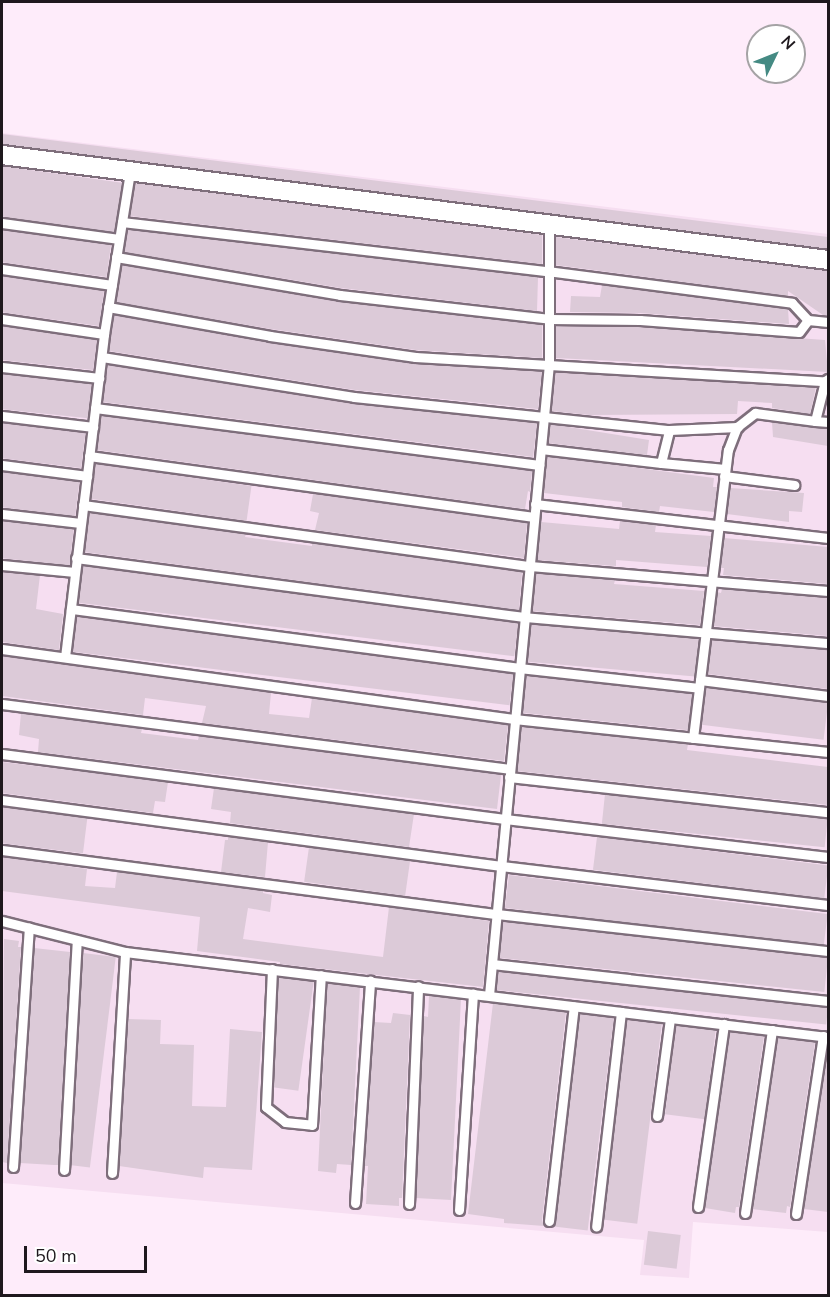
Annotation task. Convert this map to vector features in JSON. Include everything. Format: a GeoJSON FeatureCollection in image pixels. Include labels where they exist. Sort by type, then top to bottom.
{"type":"FeatureCollection","features":[{"type":"Feature","properties":{"kind":"street"},"geometry":{"type":"LineString","coordinates":[[2,155],[828,260]]}},
{"type":"Feature","properties":{"kind":"lane"},"geometry":{"type":"LineString","coordinates":[[65,657],[104,334],[130,172]]}},
{"type":"Feature","properties":{"kind":"lane"},"geometry":{"type":"LineString","coordinates":[[122,222],[547,271],[792,303],[808,320],[828,322]]}},
{"type":"Feature","properties":{"kind":"lane"},"geometry":{"type":"LineString","coordinates":[[2,223],[119,239]]}},
{"type":"Feature","properties":{"kind":"lane"},"geometry":{"type":"LineString","coordinates":[[489,994],[549,364],[550,320],[547,271],[549,226]]}},
{"type":"Feature","properties":{"kind":"lane"},"geometry":{"type":"LineString","coordinates":[[116,257],[340,295],[550,320],[640,320],[798,332],[808,320]]}},
{"type":"Feature","properties":{"kind":"lane"},"geometry":{"type":"LineString","coordinates":[[2,269],[112,285]]}},
{"type":"Feature","properties":{"kind":"lane"},"geometry":{"type":"LineString","coordinates":[[108,307],[270,336],[415,357],[827,380],[815,421]]}},
{"type":"Feature","properties":{"kind":"lane"},"geometry":{"type":"LineString","coordinates":[[2,319],[104,334]]}},
{"type":"Feature","properties":{"kind":"lane"},"geometry":{"type":"LineString","coordinates":[[102,357],[354,397],[669,430],[738,427]]}},
{"type":"Feature","properties":{"kind":"lane"},"geometry":{"type":"LineString","coordinates":[[2,367],[99,378]]}},
{"type":"Feature","properties":{"kind":"lane"},"geometry":{"type":"LineString","coordinates":[[95,408],[539,465]]}},
{"type":"Feature","properties":{"kind":"lane"},"geometry":{"type":"LineString","coordinates":[[693,738],[728,450],[738,427],[755,413],[828,422]]}},
{"type":"Feature","properties":{"kind":"lane"},"geometry":{"type":"LineString","coordinates":[[2,416],[93,427]]}},
{"type":"Feature","properties":{"kind":"lane"},"geometry":{"type":"LineString","coordinates":[[661,463],[669,430]]}},
{"type":"Feature","properties":{"kind":"lane"},"geometry":{"type":"LineString","coordinates":[[541,449],[661,463],[794,485]]}},
{"type":"Feature","properties":{"kind":"lane"},"geometry":{"type":"LineString","coordinates":[[90,456],[534,517]]}},
{"type":"Feature","properties":{"kind":"lane"},"geometry":{"type":"LineString","coordinates":[[2,465],[87,476]]}},
{"type":"Feature","properties":{"kind":"lane"},"geometry":{"type":"LineString","coordinates":[[535,504],[828,538]]}},
{"type":"Feature","properties":{"kind":"lane"},"geometry":{"type":"LineString","coordinates":[[82,506],[530,566],[828,591]]}},
{"type":"Feature","properties":{"kind":"lane"},"geometry":{"type":"LineString","coordinates":[[2,514],[81,523]]}},
{"type":"Feature","properties":{"kind":"lane"},"geometry":{"type":"LineString","coordinates":[[76,558],[524,617],[828,644]]}},
{"type":"Feature","properties":{"kind":"lane"},"geometry":{"type":"LineString","coordinates":[[2,565],[75,572]]}},
{"type":"Feature","properties":{"kind":"lane"},"geometry":{"type":"LineString","coordinates":[[70,609],[519,669],[828,696]]}},
{"type":"Feature","properties":{"kind":"lane"},"geometry":{"type":"LineString","coordinates":[[2,649],[514,719],[828,752]]}},
{"type":"Feature","properties":{"kind":"lane"},"geometry":{"type":"LineString","coordinates":[[2,704],[509,773],[828,812]]}},
{"type":"Feature","properties":{"kind":"lane"},"geometry":{"type":"LineString","coordinates":[[2,754],[505,819],[828,857]]}},
{"type":"Feature","properties":{"kind":"lane"},"geometry":{"type":"LineString","coordinates":[[2,800],[501,866],[828,905]]}},
{"type":"Feature","properties":{"kind":"lane"},"geometry":{"type":"LineString","coordinates":[[2,850],[498,914],[828,951]]}},
{"type":"Feature","properties":{"kind":"lane"},"geometry":{"type":"LineString","coordinates":[[2,921],[125,952],[489,994],[826,1037],[796,1214]]}},
{"type":"Feature","properties":{"kind":"lane"},"geometry":{"type":"LineString","coordinates":[[13,1167],[29,928]]}},
{"type":"Feature","properties":{"kind":"lane"},"geometry":{"type":"LineString","coordinates":[[64,1170],[77,940]]}},
{"type":"Feature","properties":{"kind":"lane"},"geometry":{"type":"LineString","coordinates":[[112,1173],[125,952]]}},
{"type":"Feature","properties":{"kind":"lane"},"geometry":{"type":"LineString","coordinates":[[492,964],[828,1000]]}},
{"type":"Feature","properties":{"kind":"lane"},"geometry":{"type":"LineString","coordinates":[[272,969],[266,1107],[285,1122],[312,1125],[321,975]]}},
{"type":"Feature","properties":{"kind":"lane"},"geometry":{"type":"LineString","coordinates":[[355,1203],[370,981]]}},
{"type":"Feature","properties":{"kind":"lane"},"geometry":{"type":"LineString","coordinates":[[409,1204],[418,986]]}},
{"type":"Feature","properties":{"kind":"lane"},"geometry":{"type":"LineString","coordinates":[[459,1210],[473,993]]}},
{"type":"Feature","properties":{"kind":"lane"},"geometry":{"type":"LineString","coordinates":[[549,1221],[574,1006]]}},
{"type":"Feature","properties":{"kind":"lane"},"geometry":{"type":"LineString","coordinates":[[596,1227],[621,1012]]}},
{"type":"Feature","properties":{"kind":"lane"},"geometry":{"type":"LineString","coordinates":[[657,1116],[670,1018]]}},
{"type":"Feature","properties":{"kind":"lane"},"geometry":{"type":"LineString","coordinates":[[698,1207],[724,1024]]}},
{"type":"Feature","properties":{"kind":"lane"},"geometry":{"type":"LineString","coordinates":[[745,1213],[772,1030]]}},
{"type":"Feature","properties":{"kind":"shaded area"},"geometry":{"type":"Polygon","coordinates":[[[2,133],[828,234],[828,1232],[693,1222],[689,1278],[640,1275],[644,1240],[2,1183],[2,133]]]}},
{"type":"Feature","properties":{"kind":"building"},"geometry":{"type":"Polygon","coordinates":[[[2,134],[828,237],[828,249],[2,144],[2,134]]]}},
{"type":"Feature","properties":{"kind":"building"},"geometry":{"type":"Polygon","coordinates":[[[2,166],[122,183],[115,232],[2,216],[2,166]]]}},
{"type":"Feature","properties":{"kind":"building"},"geometry":{"type":"Polygon","coordinates":[[[135,183],[542,235],[542,264],[130,216],[135,183]]]}},
{"type":"Feature","properties":{"kind":"building"},"geometry":{"type":"Polygon","coordinates":[[[128,229],[538,277],[537,311],[341,288],[124,252],[128,229]]]}},
{"type":"Feature","properties":{"kind":"building"},"geometry":{"type":"Polygon","coordinates":[[[2,230],[111,245],[106,277],[2,262],[2,230]]]}},
{"type":"Feature","properties":{"kind":"building"},"geometry":{"type":"Polygon","coordinates":[[[556,237],[828,271],[828,315],[823,315],[788,291],[788,296],[556,265],[556,237]]]}},
{"type":"Feature","properties":{"kind":"building"},"geometry":{"type":"Polygon","coordinates":[[[122,265],[339,302],[542,325],[542,358],[416,350],[271,329],[116,302],[122,265]]]}},
{"type":"Feature","properties":{"kind":"building"},"geometry":{"type":"Polygon","coordinates":[[[2,276],[104,290],[99,326],[2,312],[2,276]]]}},
{"type":"Feature","properties":{"kind":"building"},"geometry":{"type":"Polygon","coordinates":[[[602,285],[788,309],[789,324],[640,313],[570,312],[571,296],[600,297],[602,285]]]}},
{"type":"Feature","properties":{"kind":"building"},"geometry":{"type":"Polygon","coordinates":[[[114,315],[269,343],[414,364],[542,371],[538,409],[355,390],[109,351],[114,315]]]}},
{"type":"Feature","properties":{"kind":"building"},"geometry":{"type":"Polygon","coordinates":[[[2,326],[97,340],[93,370],[2,360],[2,326]]]}},
{"type":"Feature","properties":{"kind":"building"},"geometry":{"type":"Polygon","coordinates":[[[556,326],[640,327],[825,340],[828,372],[556,358],[556,326]]]}},
{"type":"Feature","properties":{"kind":"building"},"geometry":{"type":"Polygon","coordinates":[[[107,365],[353,404],[537,423],[533,457],[103,402],[107,365]]]}},
{"type":"Feature","properties":{"kind":"building"},"geometry":{"type":"Polygon","coordinates":[[[555,372],[816,387],[810,414],[772,408],[772,403],[738,401],[737,414],[590,415],[551,411],[555,372]]]}},
{"type":"Feature","properties":{"kind":"building"},"geometry":{"type":"Polygon","coordinates":[[[2,374],[92,383],[88,418],[2,409],[2,374]]]}},
{"type":"Feature","properties":{"kind":"building"},"geometry":{"type":"Polygon","coordinates":[[[101,416],[532,471],[530,492],[528,491],[525,509],[97,450],[101,416]]]}},
{"type":"Feature","properties":{"kind":"building"},"geometry":{"type":"Polygon","coordinates":[[[772,422],[828,429],[828,446],[773,437],[772,422]]]}},
{"type":"Feature","properties":{"kind":"building"},"geometry":{"type":"Polygon","coordinates":[[[2,423],[85,433],[81,468],[2,458],[2,423]]]}},
{"type":"Feature","properties":{"kind":"building"},"geometry":{"type":"Polygon","coordinates":[[[550,424],[649,440],[647,455],[548,443],[550,424]]]}},
{"type":"Feature","properties":{"kind":"building"},"geometry":{"type":"Polygon","coordinates":[[[547,456],[714,478],[713,487],[717,487],[714,512],[660,506],[659,512],[622,507],[622,502],[544,493],[547,456]]]}},
{"type":"Feature","properties":{"kind":"building"},"geometry":{"type":"Polygon","coordinates":[[[95,464],[251,486],[247,521],[90,499],[95,464]]]}},
{"type":"Feature","properties":{"kind":"building"},"geometry":{"type":"Polygon","coordinates":[[[2,472],[79,482],[75,516],[2,507],[2,472]]]}},
{"type":"Feature","properties":{"kind":"building"},"geometry":{"type":"Polygon","coordinates":[[[730,488],[804,493],[802,512],[789,511],[789,522],[727,514],[730,488]]]}},
{"type":"Feature","properties":{"kind":"building"},"geometry":{"type":"Polygon","coordinates":[[[313,494],[527,523],[524,558],[315,530],[319,513],[310,511],[313,494]]]}},
{"type":"Feature","properties":{"kind":"building"},"geometry":{"type":"Polygon","coordinates":[[[89,513],[246,534],[245,537],[312,546],[312,543],[522,572],[519,610],[84,552],[89,513]]]}},
{"type":"Feature","properties":{"kind":"building"},"geometry":{"type":"Polygon","coordinates":[[[2,521],[74,529],[70,565],[2,558],[2,521]]]}},
{"type":"Feature","properties":{"kind":"building"},"geometry":{"type":"Polygon","coordinates":[[[620,521],[656,525],[655,532],[711,536],[707,567],[616,560],[616,566],[537,560],[541,522],[619,529],[620,521]]]}},
{"type":"Feature","properties":{"kind":"building"},"geometry":{"type":"Polygon","coordinates":[[[724,538],[828,547],[828,584],[723,575],[724,568],[720,568],[724,538]]]}},
{"type":"Feature","properties":{"kind":"building"},"geometry":{"type":"Polygon","coordinates":[[[83,566],[519,620],[514,656],[78,603],[83,566]]]}},
{"type":"Feature","properties":{"kind":"building"},"geometry":{"type":"Polygon","coordinates":[[[2,572],[40,575],[36,609],[63,614],[59,650],[2,642],[2,572]]]}},
{"type":"Feature","properties":{"kind":"building"},"geometry":{"type":"Polygon","coordinates":[[[536,573],[615,580],[614,584],[704,591],[700,625],[532,611],[536,573]]]}},
{"type":"Feature","properties":{"kind":"building"},"geometry":{"type":"Polygon","coordinates":[[[722,589],[828,598],[828,636],[713,626],[717,592],[721,593],[722,589]]]}},
{"type":"Feature","properties":{"kind":"building"},"geometry":{"type":"Polygon","coordinates":[[[77,617],[514,671],[509,705],[73,652],[77,617]]]}},
{"type":"Feature","properties":{"kind":"building"},"geometry":{"type":"Polygon","coordinates":[[[531,624],[698,639],[695,676],[528,662],[531,624]]]}},
{"type":"Feature","properties":{"kind":"building"},"geometry":{"type":"Polygon","coordinates":[[[712,640],[828,650],[828,689],[708,674],[712,640]]]}},
{"type":"Feature","properties":{"kind":"building"},"geometry":{"type":"Polygon","coordinates":[[[2,656],[271,693],[269,714],[309,718],[312,698],[508,725],[504,761],[202,723],[206,706],[145,698],[143,715],[2,696],[2,656]]]}},
{"type":"Feature","properties":{"kind":"building"},"geometry":{"type":"Polygon","coordinates":[[[526,676],[692,693],[688,730],[522,713],[526,676]]]}},
{"type":"Feature","properties":{"kind":"building"},"geometry":{"type":"Polygon","coordinates":[[[706,688],[828,703],[824,740],[701,725],[706,688]]]}},
{"type":"Feature","properties":{"kind":"building"},"geometry":{"type":"Polygon","coordinates":[[[21,713],[142,729],[141,733],[198,740],[199,736],[501,775],[497,809],[38,752],[39,739],[19,735],[21,713]]]}},
{"type":"Feature","properties":{"kind":"building"},"geometry":{"type":"Polygon","coordinates":[[[521,727],[688,744],[687,750],[828,767],[828,805],[517,771],[521,727]]]}},
{"type":"Feature","properties":{"kind":"building"},"geometry":{"type":"Polygon","coordinates":[[[2,762],[168,782],[165,802],[155,801],[153,813],[2,793],[2,762]]]}},
{"type":"Feature","properties":{"kind":"building"},"geometry":{"type":"Polygon","coordinates":[[[214,788],[414,814],[409,847],[230,823],[231,812],[211,809],[214,788]]]}},
{"type":"Feature","properties":{"kind":"building"},"geometry":{"type":"Polygon","coordinates":[[[605,794],[828,817],[825,847],[602,824],[605,794]]]}},
{"type":"Feature","properties":{"kind":"building"},"geometry":{"type":"Polygon","coordinates":[[[2,807],[87,817],[83,853],[2,843],[2,807]]]}},
{"type":"Feature","properties":{"kind":"building"},"geometry":{"type":"Polygon","coordinates":[[[228,837],[268,842],[265,877],[221,872],[225,840],[228,840],[228,837]]]}},
{"type":"Feature","properties":{"kind":"building"},"geometry":{"type":"Polygon","coordinates":[[[597,837],[828,865],[824,898],[593,870],[597,837]]]}},
{"type":"Feature","properties":{"kind":"building"},"geometry":{"type":"Polygon","coordinates":[[[309,847],[410,861],[405,896],[304,882],[309,847]]]}},
{"type":"Feature","properties":{"kind":"building"},"geometry":{"type":"Polygon","coordinates":[[[2,857],[87,869],[85,886],[115,888],[117,872],[263,891],[263,893],[272,895],[270,912],[248,908],[243,939],[383,957],[389,907],[489,921],[483,987],[280,964],[280,962],[197,951],[200,917],[2,891],[2,857]]]}},
{"type":"Feature","properties":{"kind":"building"},"geometry":{"type":"Polygon","coordinates":[[[509,875],[828,914],[824,947],[505,908],[509,875]]]}},
{"type":"Feature","properties":{"kind":"building"},"geometry":{"type":"Polygon","coordinates":[[[503,921],[828,955],[824,992],[499,958],[503,921]]]}},
{"type":"Feature","properties":{"kind":"building"},"geometry":{"type":"Polygon","coordinates":[[[4,939],[19,941],[18,947],[21,947],[7,1163],[2,1162],[4,939]]]}},
{"type":"Feature","properties":{"kind":"building"},"geometry":{"type":"Polygon","coordinates":[[[34,948],[70,952],[58,1165],[20,1163],[34,948]]]}},
{"type":"Feature","properties":{"kind":"building"},"geometry":{"type":"Polygon","coordinates":[[[83,953],[116,957],[90,1167],[57,1163],[83,953]]]}},
{"type":"Feature","properties":{"kind":"building"},"geometry":{"type":"Polygon","coordinates":[[[498,971],[828,1006],[826,1025],[496,990],[498,971]]]}},
{"type":"Feature","properties":{"kind":"building"},"geometry":{"type":"Polygon","coordinates":[[[279,977],[314,982],[298,1091],[264,1086],[279,977]]]}},
{"type":"Feature","properties":{"kind":"building"},"geometry":{"type":"Polygon","coordinates":[[[327,983],[360,987],[351,1165],[337,1164],[336,1173],[318,1171],[327,983]]]}},
{"type":"Feature","properties":{"kind":"building"},"geometry":{"type":"Polygon","coordinates":[[[429,996],[461,999],[451,1200],[416,1198],[424,1016],[428,1017],[429,996]]]}},
{"type":"Feature","properties":{"kind":"building"},"geometry":{"type":"Polygon","coordinates":[[[493,1003],[566,1012],[542,1220],[544,1226],[504,1223],[504,1219],[468,1214],[493,1003]]]}},
{"type":"Feature","properties":{"kind":"building"},"geometry":{"type":"Polygon","coordinates":[[[393,1013],[410,1015],[402,1198],[399,1198],[399,1206],[366,1204],[368,1166],[364,1166],[374,1022],[391,1023],[393,1013]]]}},
{"type":"Feature","properties":{"kind":"building"},"geometry":{"type":"Polygon","coordinates":[[[580,1014],[614,1018],[588,1231],[554,1226],[580,1014]]]}},
{"type":"Feature","properties":{"kind":"building"},"geometry":{"type":"Polygon","coordinates":[[[128,1019],[161,1020],[160,1044],[194,1045],[192,1106],[226,1107],[230,1029],[262,1032],[252,1170],[204,1167],[203,1178],[119,1166],[128,1019]]]}},
{"type":"Feature","properties":{"kind":"building"},"geometry":{"type":"Polygon","coordinates":[[[627,1020],[662,1024],[637,1224],[603,1220],[627,1020]]]}},
{"type":"Feature","properties":{"kind":"building"},"geometry":{"type":"Polygon","coordinates":[[[676,1025],[716,1030],[705,1119],[665,1114],[676,1025]]]}},
{"type":"Feature","properties":{"kind":"building"},"geometry":{"type":"Polygon","coordinates":[[[730,1032],[764,1036],[739,1207],[736,1207],[735,1213],[705,1208],[730,1032]]]}},
{"type":"Feature","properties":{"kind":"building"},"geometry":{"type":"Polygon","coordinates":[[[778,1038],[815,1042],[790,1207],[787,1206],[786,1213],[752,1209],[778,1038]]]}},
{"type":"Feature","properties":{"kind":"building"},"geometry":{"type":"Polygon","coordinates":[[[828,1045],[828,1212],[804,1209],[828,1045]]]}},
{"type":"Feature","properties":{"kind":"building"},"geometry":{"type":"Polygon","coordinates":[[[648,1231],[681,1235],[677,1269],[644,1265],[648,1231]]]}}]}
